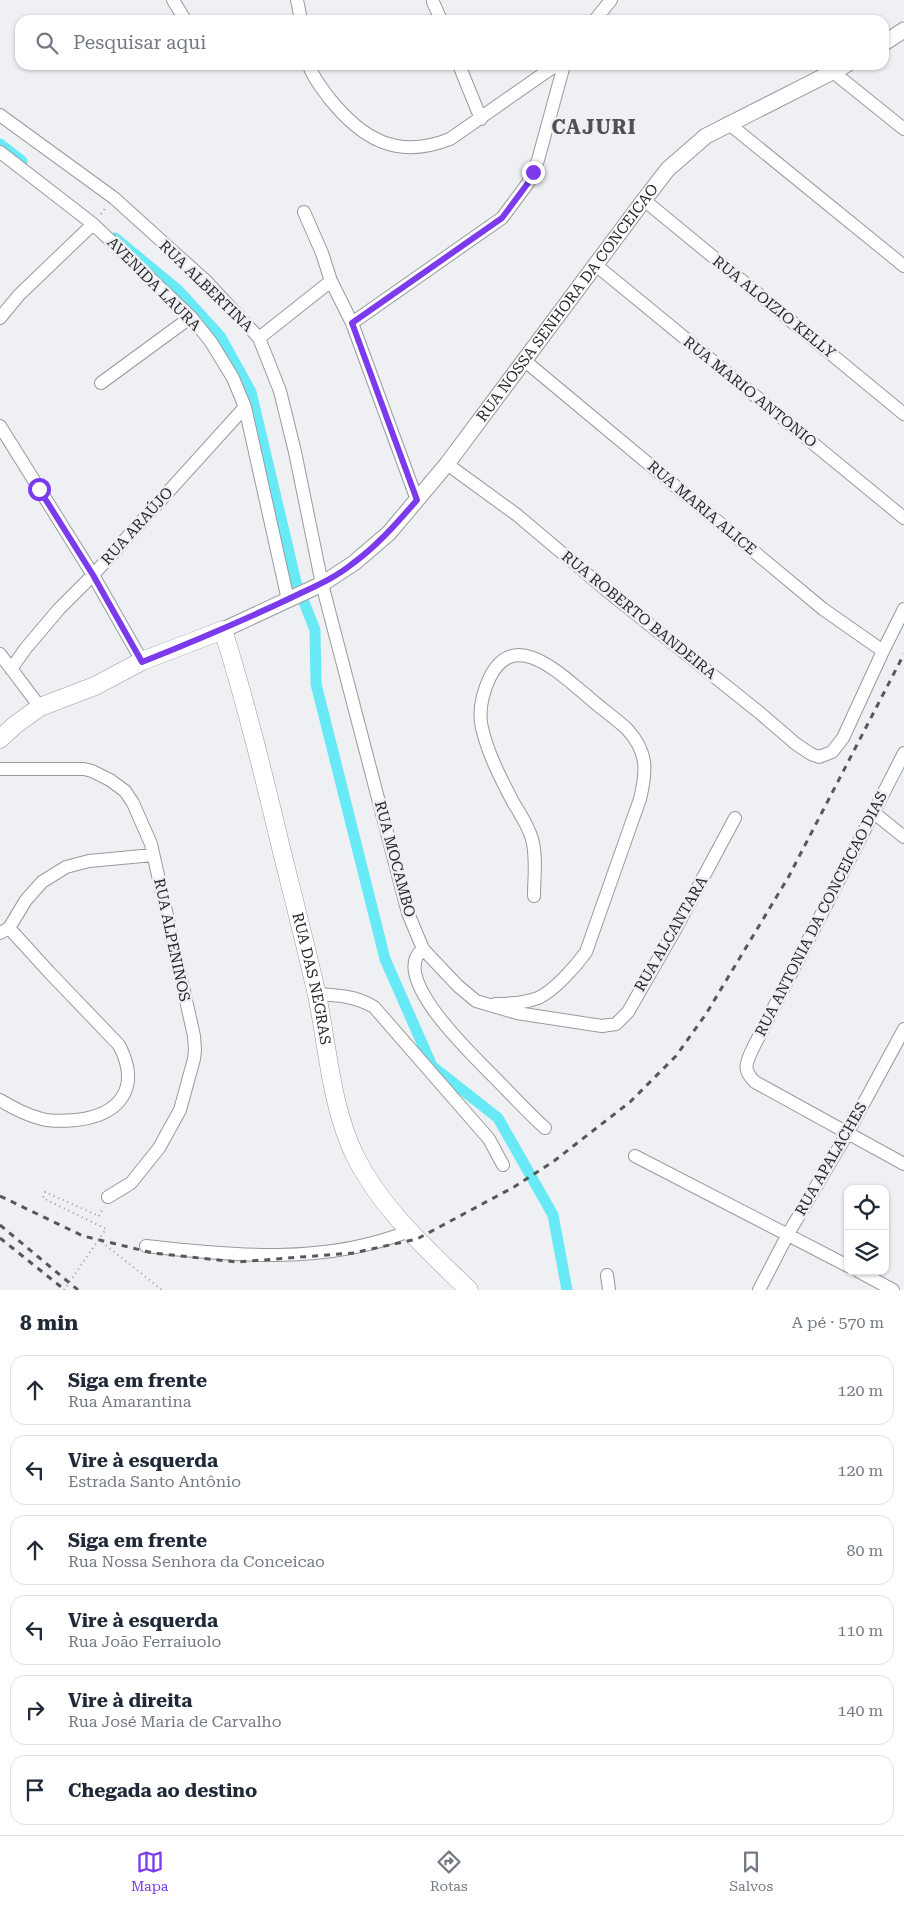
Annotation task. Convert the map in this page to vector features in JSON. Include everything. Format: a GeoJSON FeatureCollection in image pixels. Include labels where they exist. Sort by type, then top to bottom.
{"type":"FeatureCollection","features":[{"type":"Feature","properties":{"kind":"main road"},"geometry":{"type":"LineString","coordinates":[[0,739],[15,725],[40,707],[95,686],[142,662],[223,630]]}},
{"type":"Feature","properties":{"kind":"main road","name":"RUA DAS NEGRAS"},"geometry":{"type":"LineString","coordinates":[[223,630],[243,693],[316,994],[336,1102],[343,1127],[355,1155],[378,1195],[409,1231],[470,1290]]}},
{"type":"Feature","properties":{"kind":"street"},"geometry":{"type":"LineString","coordinates":[[173,0],[182,15]]}},
{"type":"Feature","properties":{"kind":"street"},"geometry":{"type":"LineString","coordinates":[[599,15],[611,0]]}},
{"type":"Feature","properties":{"kind":"street"},"geometry":{"type":"LineString","coordinates":[[433,2],[439,15]]}},
{"type":"Feature","properties":{"kind":"street"},"geometry":{"type":"LineString","coordinates":[[889,40],[904,30]]}},
{"type":"Feature","properties":{"kind":"street"},"geometry":{"type":"LineString","coordinates":[[312,70],[321,88],[339,111],[360,131],[386,144],[411,148],[432,146],[450,139],[549,70]]}},
{"type":"Feature","properties":{"kind":"street"},"geometry":{"type":"LineString","coordinates":[[461,70],[481,119]]}},
{"type":"Feature","properties":{"kind":"street"},"geometry":{"type":"LineString","coordinates":[[352,323],[502,218],[528,183],[538,160],[563,70]]}},
{"type":"Feature","properties":{"kind":"street","name":"RUA NOSSA SENHORA DA CONCEICAO"},"geometry":{"type":"LineString","coordinates":[[223,630],[318,586],[354,564],[389,533],[447,464],[668,169],[689,149],[728,123],[836,70]]}},
{"type":"Feature","properties":{"kind":"street"},"geometry":{"type":"LineString","coordinates":[[842,70],[904,129]]}},
{"type":"Feature","properties":{"kind":"street","name":"RUA ALBERTINA"},"geometry":{"type":"LineString","coordinates":[[0,115],[114,198],[206,282],[259,338],[280,391],[295,452],[318,586]]}},
{"type":"Feature","properties":{"kind":"street"},"geometry":{"type":"LineString","coordinates":[[728,123],[904,266]]}},
{"type":"Feature","properties":{"kind":"street","name":"AVENIDA LAURA"},"geometry":{"type":"LineString","coordinates":[[0,152],[93,224],[192,317],[211,342],[233,378],[245,407],[293,597]]}},
{"type":"Feature","properties":{"kind":"street","name":"RUA ALOIZIO KELLY"},"geometry":{"type":"LineString","coordinates":[[644,200],[904,414]]}},
{"type":"Feature","properties":{"kind":"street"},"geometry":{"type":"LineString","coordinates":[[304,212],[322,253],[331,281],[352,323],[417,500]]}},
{"type":"Feature","properties":{"kind":"street"},"geometry":{"type":"LineString","coordinates":[[0,318],[19,295],[93,224]]}},
{"type":"Feature","properties":{"kind":"street","name":"RUA MARIO ANTONIO"},"geometry":{"type":"LineString","coordinates":[[597,266],[904,518]]}},
{"type":"Feature","properties":{"kind":"street"},"geometry":{"type":"LineString","coordinates":[[259,338],[331,281]]}},
{"type":"Feature","properties":{"kind":"street"},"geometry":{"type":"LineString","coordinates":[[101,383],[192,317]]}},
{"type":"Feature","properties":{"kind":"street","name":"RUA MARIA ALICE"},"geometry":{"type":"LineString","coordinates":[[525,361],[823,609],[882,651]]}},
{"type":"Feature","properties":{"kind":"street","name":"RUA ARAÚJO"},"geometry":{"type":"LineString","coordinates":[[12,669],[26,648],[54,616],[245,407]]}},
{"type":"Feature","properties":{"kind":"street"},"geometry":{"type":"LineString","coordinates":[[0,426],[93,575],[142,662]]}},
{"type":"Feature","properties":{"kind":"street","name":"RUA ROBERTO BANDEIRA"},"geometry":{"type":"LineString","coordinates":[[447,464],[517,514],[606,590],[796,744],[811,754],[819,756],[832,752],[843,738],[882,651]]}},
{"type":"Feature","properties":{"kind":"street","name":"RUA MOCAMBO"},"geometry":{"type":"LineString","coordinates":[[318,586],[366,747],[387,838],[408,913],[423,949],[467,995],[485,1005],[517,1013],[590,1024]]}},
{"type":"Feature","properties":{"kind":"street"},"geometry":{"type":"LineString","coordinates":[[882,651],[904,609]]}},
{"type":"Feature","properties":{"kind":"street"},"geometry":{"type":"LineString","coordinates":[[0,654],[40,707]]}},
{"type":"Feature","properties":{"kind":"street"},"geometry":{"type":"LineString","coordinates":[[485,1005],[523,1002],[541,997],[580,961],[590,944],[604,898],[640,799],[646,775],[641,750],[627,729],[557,671],[529,656],[521,655],[506,658],[493,671],[482,700],[481,714],[482,727],[495,766],[526,823],[531,838],[534,860],[534,896]]}},
{"type":"Feature","properties":{"kind":"street","name":"RUA ANTONIA DA CONCEICAO DIAS"},"geometry":{"type":"LineString","coordinates":[[847,1134],[755,1082],[747,1075],[746,1065],[904,753]]}},
{"type":"Feature","properties":{"kind":"street","name":"RUA ALPENINOS"},"geometry":{"type":"LineString","coordinates":[[0,769],[84,769],[101,774],[125,791],[133,803],[146,829],[153,855],[194,1036],[195,1050],[180,1110],[159,1148],[131,1183],[108,1197]]}},
{"type":"Feature","properties":{"kind":"street"},"geometry":{"type":"LineString","coordinates":[[873,812],[904,837]]}},
{"type":"Feature","properties":{"kind":"street","name":"RUA ALCANTARA"},"geometry":{"type":"LineString","coordinates":[[590,1024],[610,1026],[620,1021],[628,1012],[675,930],[735,818]]}},
{"type":"Feature","properties":{"kind":"street"},"geometry":{"type":"LineString","coordinates":[[0,1100],[16,1110],[52,1121],[85,1119],[100,1115],[118,1104],[128,1083],[128,1070],[119,1046],[5,931],[34,890],[47,878],[66,867],[89,861],[153,855]]}},
{"type":"Feature","properties":{"kind":"street"},"geometry":{"type":"LineString","coordinates":[[423,949],[415,958],[415,970],[421,990],[434,1010],[457,1038],[528,1113],[545,1128]]}},
{"type":"Feature","properties":{"kind":"street"},"geometry":{"type":"LineString","coordinates":[[316,994],[360,999],[374,1007],[489,1139],[503,1165]]}},
{"type":"Feature","properties":{"kind":"street","name":"RUA APALACHES"},"geometry":{"type":"LineString","coordinates":[[758,1290],[788,1234],[847,1134],[904,1029]]}},
{"type":"Feature","properties":{"kind":"street"},"geometry":{"type":"LineString","coordinates":[[847,1134],[904,1164]]}},
{"type":"Feature","properties":{"kind":"street"},"geometry":{"type":"LineString","coordinates":[[635,1156],[844,1264]]}},
{"type":"Feature","properties":{"kind":"street"},"geometry":{"type":"LineString","coordinates":[[146,1246],[238,1255],[334,1252],[366,1246],[409,1231]]}},
{"type":"Feature","properties":{"kind":"street"},"geometry":{"type":"LineString","coordinates":[[607,1275],[608,1290]]}},
{"type":"Feature","properties":{"kind":"street"},"geometry":{"type":"LineString","coordinates":[[866,1275],[894,1290]]}},
{"type":"Feature","properties":{"kind":"path"},"geometry":{"type":"LineString","coordinates":[[64,1290],[106,1229],[43,1198],[45,1192],[100,1216]]}},
{"type":"Feature","properties":{"kind":"path"},"geometry":{"type":"LineString","coordinates":[[98,1240],[162,1290]]}},
{"type":"Feature","properties":{"kind":"waterway"},"geometry":{"type":"LineString","coordinates":[[0,144],[22,161]]}},
{"type":"Feature","properties":{"kind":"waterway"},"geometry":{"type":"LineString","coordinates":[[115,238],[178,290],[220,336],[251,392],[296,582],[315,630],[316,684],[385,959],[432,1066],[498,1118],[553,1215],[567,1290]]}},
{"type":"Feature","properties":{"kind":"railway"},"geometry":{"type":"LineString","coordinates":[[0,1196],[83,1236],[153,1253],[237,1262],[353,1253],[417,1239],[514,1187],[554,1161],[630,1102],[676,1056],[706,1014],[789,876],[904,654]]}},
{"type":"Feature","properties":{"kind":"railway"},"geometry":{"type":"LineString","coordinates":[[0,1225],[78,1290]]}},
{"type":"Feature","properties":{"kind":"railway"},"geometry":{"type":"LineString","coordinates":[[0,1238],[65,1290]]}},
{"type":"Feature","properties":{"kind":"district","name":"CAJURI"},"geometry":{"type":"Point","coordinates":[594,127]}},
{"type":"Feature","properties":{"kind":"route"},"geometry":{"type":"LineString","coordinates":[[39,489],[93,575],[142,662],[223,630],[288,600],[322,584],[354,564],[389,533],[417,500],[352,323],[502,218],[528,183],[533,172]]}}]}
